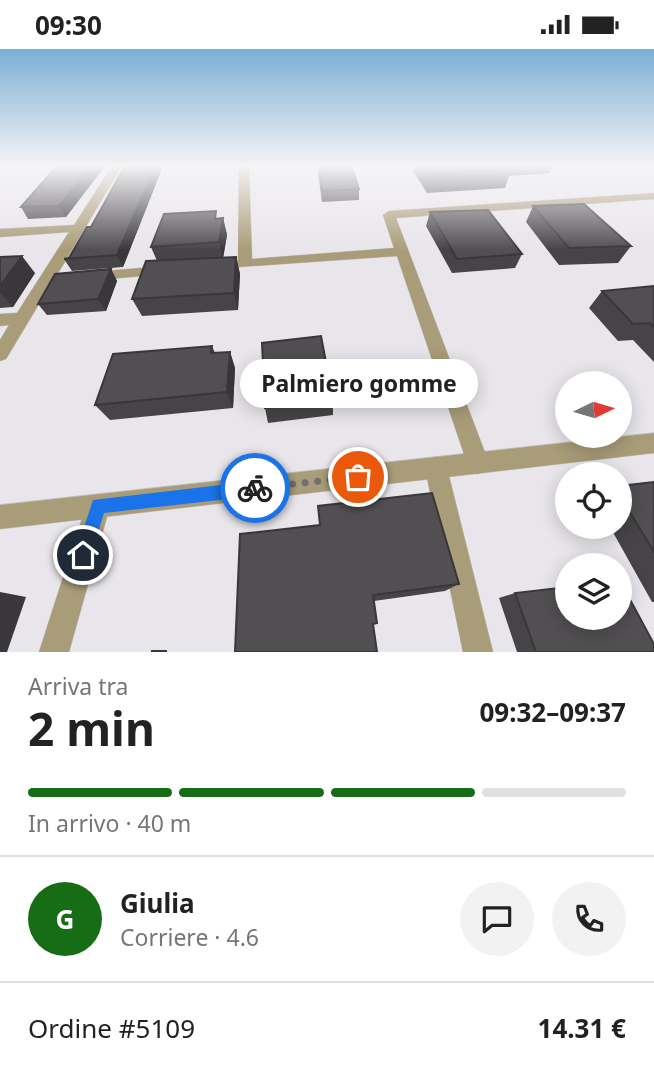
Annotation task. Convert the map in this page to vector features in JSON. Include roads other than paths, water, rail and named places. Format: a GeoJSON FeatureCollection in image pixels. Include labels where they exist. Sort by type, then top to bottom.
{"type":"FeatureCollection","features":[{"type":"Feature","properties":{"kind":"street"},"geometry":{"type":"LineString","coordinates":[[0,354],[100,194]]}},
{"type":"Feature","properties":{"kind":"street"},"geometry":{"type":"LineString","coordinates":[[244,194],[245,264]]}},
{"type":"Feature","properties":{"kind":"street"},"geometry":{"type":"LineString","coordinates":[[478,463],[389,215],[654,196]]}},
{"type":"Feature","properties":{"kind":"street"},"geometry":{"type":"LineString","coordinates":[[0,233],[79,228]]}},
{"type":"Feature","properties":{"kind":"street"},"geometry":{"type":"LineString","coordinates":[[47,279],[404,251]]}},
{"type":"Feature","properties":{"kind":"street"},"geometry":{"type":"LineString","coordinates":[[0,320],[22,319]]}},
{"type":"Feature","properties":{"kind":"street"},"geometry":{"type":"LineString","coordinates":[[0,517],[654,443]]}},
{"type":"Feature","properties":{"kind":"street"},"geometry":{"type":"LineString","coordinates":[[436,468],[478,652]]}},
{"type":"Feature","properties":{"kind":"street"},"geometry":{"type":"LineString","coordinates":[[54,652],[98,506]]}},
{"type":"Feature","properties":{"kind":"place","name":"Palmiero gomme"},"geometry":{"type":"Point","coordinates":[358,477]}}]}
